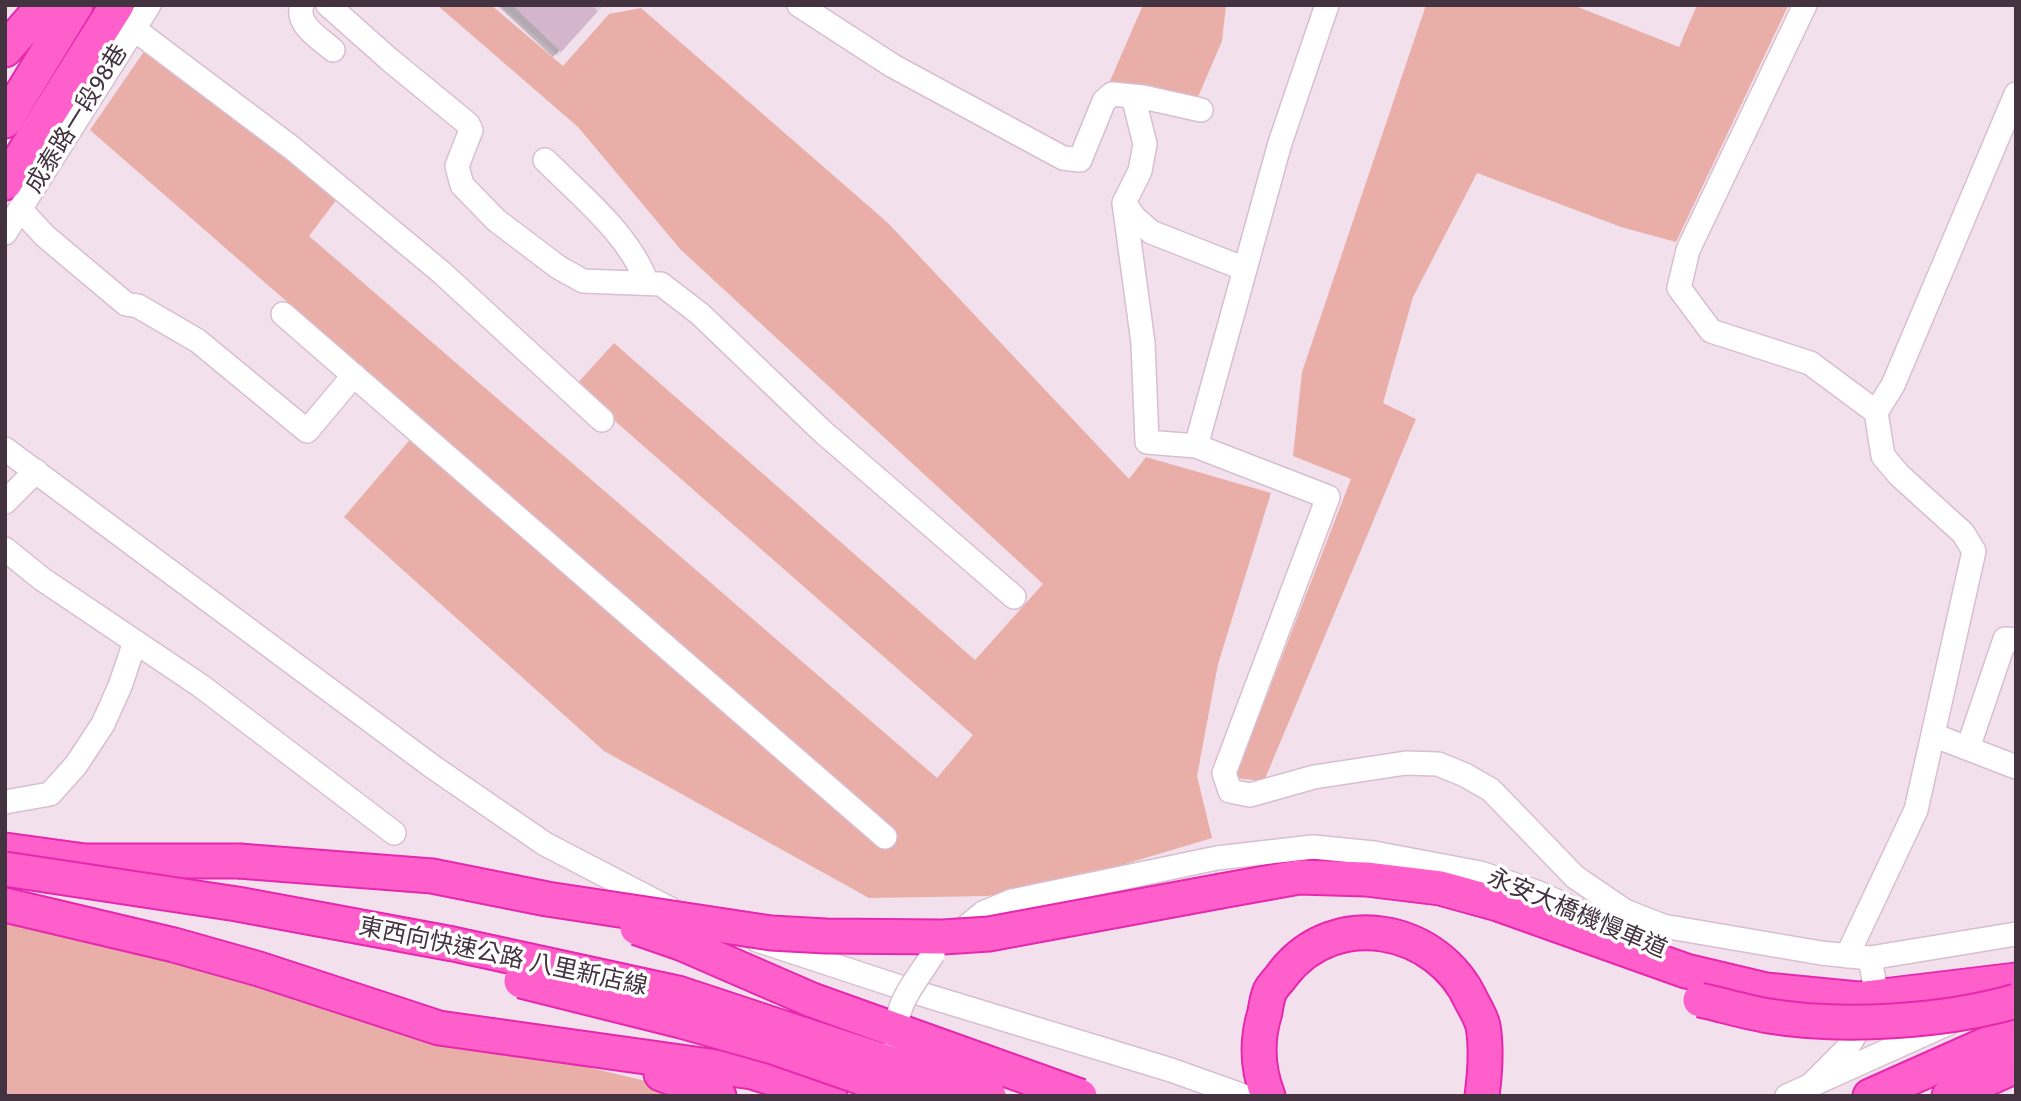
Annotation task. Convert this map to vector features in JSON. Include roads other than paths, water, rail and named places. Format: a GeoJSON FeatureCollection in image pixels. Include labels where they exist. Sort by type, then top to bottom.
{"type":"FeatureCollection","features":[{"type":"Feature","properties":{"kind":"highway"},"geometry":{"type":"LineString","coordinates":[[5,49],[30,5]]}},
{"type":"Feature","properties":{"kind":"highway"},"geometry":{"type":"LineString","coordinates":[[5,49],[44,5]]}},
{"type":"Feature","properties":{"kind":"highway"},"geometry":{"type":"LineString","coordinates":[[5,121],[76,5]]}},
{"type":"Feature","properties":{"kind":"highway"},"geometry":{"type":"LineString","coordinates":[[12,196],[126,17]]}},
{"type":"Feature","properties":{"kind":"highway"},"geometry":{"type":"LineString","coordinates":[[5,850],[85,861],[239,860],[432,876],[547,899],[771,933],[825,936],[943,937],[989,934],[1299,877],[1366,879],[1440,888],[1498,904],[1686,971],[1766,990],[1858,999],[1877,991],[2016,980]]}},
{"type":"Feature","properties":{"kind":"highway","name":"東西向快速公路 八里新店線"},"geometry":{"type":"LineString","coordinates":[[5,869],[264,909],[453,944],[678,993],[989,1096]]}},
{"type":"Feature","properties":{"kind":"highway","name":"東西向快速公路 八里新店線"},"geometry":{"type":"LineString","coordinates":[[5,889],[106,902],[308,936],[495,975],[681,1021],[773,1047],[914,1096]]}},
{"type":"Feature","properties":{"kind":"highway"},"geometry":{"type":"LineString","coordinates":[[1221,891],[1365,894],[1472,917],[1700,1000],[1770,1016],[1845,1022],[1910,1019],[1990,1008],[2016,1001]]}},
{"type":"Feature","properties":{"kind":"highway"},"geometry":{"type":"LineString","coordinates":[[547,899],[683,944],[812,1000],[1080,1096]]}},
{"type":"Feature","properties":{"kind":"highway"},"geometry":{"type":"LineString","coordinates":[[5,905],[174,945],[258,969],[439,1028],[546,1052],[657,1072],[719,1096]]}},
{"type":"Feature","properties":{"kind":"highway"},"geometry":{"type":"LineString","coordinates":[[1268,1096],[1257,1057],[1270,991],[1294,960],[1322,941],[1355,933],[1383,933],[1415,944],[1447,964],[1467,989],[1482,1025],[1485,1071],[1482,1096]]}},
{"type":"Feature","properties":{"kind":"highway"},"geometry":{"type":"LineString","coordinates":[[439,1028],[752,1072],[830,1096]]}},
{"type":"Feature","properties":{"kind":"highway"},"geometry":{"type":"LineString","coordinates":[[1870,1096],[2016,1031]]}},
{"type":"Feature","properties":{"kind":"highway"},"geometry":{"type":"LineString","coordinates":[[1949,1096],[2016,1066]]}},
{"type":"Feature","properties":{"kind":"street","name":"成泰路一段98巷"},"geometry":{"type":"LineString","coordinates":[[126,17],[149,5]]}},
{"type":"Feature","properties":{"kind":"street"},"geometry":{"type":"LineString","coordinates":[[302,5],[300,11],[303,21],[333,50]]}},
{"type":"Feature","properties":{"kind":"street"},"geometry":{"type":"LineString","coordinates":[[328,5],[468,124],[471,130],[457,166],[462,185],[496,220],[558,267],[583,281],[661,284],[700,314],[823,432],[1014,597]]}},
{"type":"Feature","properties":{"kind":"street"},"geometry":{"type":"LineString","coordinates":[[799,5],[893,66],[1063,158],[1080,160],[1104,101],[1112,94],[1201,110]]}},
{"type":"Feature","properties":{"kind":"street"},"geometry":{"type":"LineString","coordinates":[[1196,446],[1280,143],[1327,5]]}},
{"type":"Feature","properties":{"kind":"street"},"geometry":{"type":"LineString","coordinates":[[1805,5],[1688,250],[1679,288],[1711,331],[1810,363],[1876,412]]}},
{"type":"Feature","properties":{"kind":"street"},"geometry":{"type":"LineString","coordinates":[[126,17],[292,148],[441,272],[602,420]]}},
{"type":"Feature","properties":{"kind":"street"},"geometry":{"type":"LineString","coordinates":[[1858,957],[1916,810],[1973,551],[1963,533],[1883,456],[1876,412],[1894,385],[2016,94]]}},
{"type":"Feature","properties":{"kind":"street"},"geometry":{"type":"LineString","coordinates":[[1133,96],[1145,144],[1140,171],[1124,203],[1143,343],[1147,442],[1196,446],[1328,497],[1224,773],[1230,791],[1250,795],[1314,777],[1406,762],[1437,764],[1465,775],[1491,790],[1574,877],[1625,911],[1663,926],[1858,957],[2016,934]]}},
{"type":"Feature","properties":{"kind":"street"},"geometry":{"type":"LineString","coordinates":[[545,160],[631,250],[641,265],[647,283]]}},
{"type":"Feature","properties":{"kind":"street","name":"成泰路一段98巷"},"geometry":{"type":"LineString","coordinates":[[5,233],[12,196]]}},
{"type":"Feature","properties":{"kind":"street"},"geometry":{"type":"LineString","coordinates":[[12,196],[44,236],[126,304],[138,306],[198,341],[307,431],[354,375]]}},
{"type":"Feature","properties":{"kind":"street"},"geometry":{"type":"LineString","coordinates":[[1124,203],[1134,217],[1151,232],[1245,270]]}},
{"type":"Feature","properties":{"kind":"street"},"geometry":{"type":"LineString","coordinates":[[284,314],[885,837]]}},
{"type":"Feature","properties":{"kind":"street"},"geometry":{"type":"LineString","coordinates":[[5,449],[433,768],[545,844],[662,906],[781,949],[1171,1070],[1244,1096]]}},
{"type":"Feature","properties":{"kind":"street"},"geometry":{"type":"LineString","coordinates":[[5,502],[36,471]]}},
{"type":"Feature","properties":{"kind":"street"},"geometry":{"type":"LineString","coordinates":[[5,550],[42,579],[201,686],[394,833]]}},
{"type":"Feature","properties":{"kind":"street"},"geometry":{"type":"LineString","coordinates":[[1968,748],[2005,639],[2016,640]]}},
{"type":"Feature","properties":{"kind":"street"},"geometry":{"type":"LineString","coordinates":[[5,802],[50,794],[76,765],[103,724],[121,686],[135,642]]}},
{"type":"Feature","properties":{"kind":"street"},"geometry":{"type":"LineString","coordinates":[[1933,735],[2016,767]]}},
{"type":"Feature","properties":{"kind":"street","name":"永安大橋機慢車道"},"geometry":{"type":"LineString","coordinates":[[898,1096],[895,1021],[901,1003],[933,954],[983,913],[1012,901],[1217,858],[1313,847],[1374,853],[1480,873],[1549,897],[1653,947],[1703,967],[1877,991],[2016,968]]}},
{"type":"Feature","properties":{"kind":"street"},"geometry":{"type":"LineString","coordinates":[[1812,1084],[1846,1050],[1877,991],[1858,957]]}},
{"type":"Feature","properties":{"kind":"street"},"geometry":{"type":"LineString","coordinates":[[1787,1096],[2016,994]]}}]}
